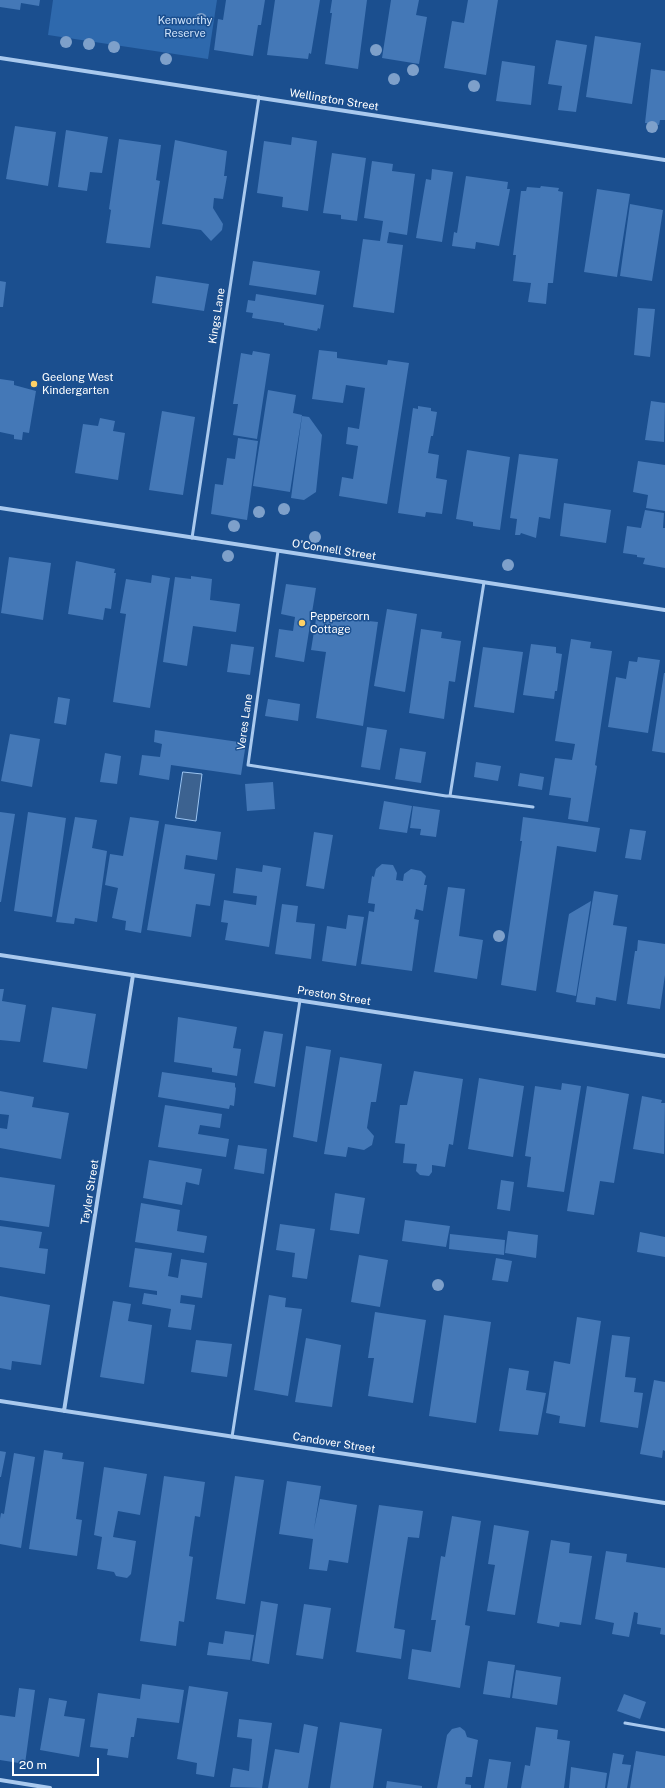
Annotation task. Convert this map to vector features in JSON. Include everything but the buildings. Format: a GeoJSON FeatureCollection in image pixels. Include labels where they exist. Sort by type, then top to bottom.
{"type":"FeatureCollection","features":[{"type":"Feature","properties":{"kind":"street","name":"Wellington Street"},"geometry":{"type":"LineString","coordinates":[[0,58],[665,160]]}},
{"type":"Feature","properties":{"kind":"street","name":"O'Connell Street"},"geometry":{"type":"LineString","coordinates":[[0,508],[665,610]]}},
{"type":"Feature","properties":{"kind":"street","name":"Preston Street"},"geometry":{"type":"LineString","coordinates":[[0,955],[665,1056]]}},
{"type":"Feature","properties":{"kind":"street","name":"Tayler Street"},"geometry":{"type":"LineString","coordinates":[[64,1411],[133,975]]}},
{"type":"Feature","properties":{"kind":"street","name":"Candover Street"},"geometry":{"type":"LineString","coordinates":[[0,1402],[665,1503]]}},
{"type":"Feature","properties":{"kind":"street"},"geometry":{"type":"LineString","coordinates":[[0,1780],[50,1788]]}},
{"type":"Feature","properties":{"kind":"lane","name":"Kings Lane"},"geometry":{"type":"LineString","coordinates":[[192,538],[259,97]]}},
{"type":"Feature","properties":{"kind":"lane","name":"Veres Lane"},"geometry":{"type":"LineString","coordinates":[[278,551],[248,765],[450,796],[533,807]]}},
{"type":"Feature","properties":{"kind":"lane"},"geometry":{"type":"LineString","coordinates":[[450,796],[484,582]]}},
{"type":"Feature","properties":{"kind":"lane"},"geometry":{"type":"LineString","coordinates":[[232,1437],[300,1000]]}},
{"type":"Feature","properties":{"kind":"lane"},"geometry":{"type":"LineString","coordinates":[[625,1723],[665,1730]]}},
{"type":"Feature","properties":{"kind":"green space","name":"Kenworthy Reserve"},"geometry":{"type":"Polygon","coordinates":[[[53,0],[217,0],[208,59],[48,35],[53,0]]]}},
{"type":"Feature","properties":{"kind":"shaded area"},"geometry":{"type":"Polygon","coordinates":[[[183,772],[202,774],[196,821],[176,818],[183,772]]]}},
{"type":"Feature","properties":{"kind":"place","name":"Geelong West Kindergarten"},"geometry":{"type":"Point","coordinates":[34,384]}},
{"type":"Feature","properties":{"kind":"place","name":"Peppercorn Cottage"},"geometry":{"type":"Point","coordinates":[302,623]}}]}
